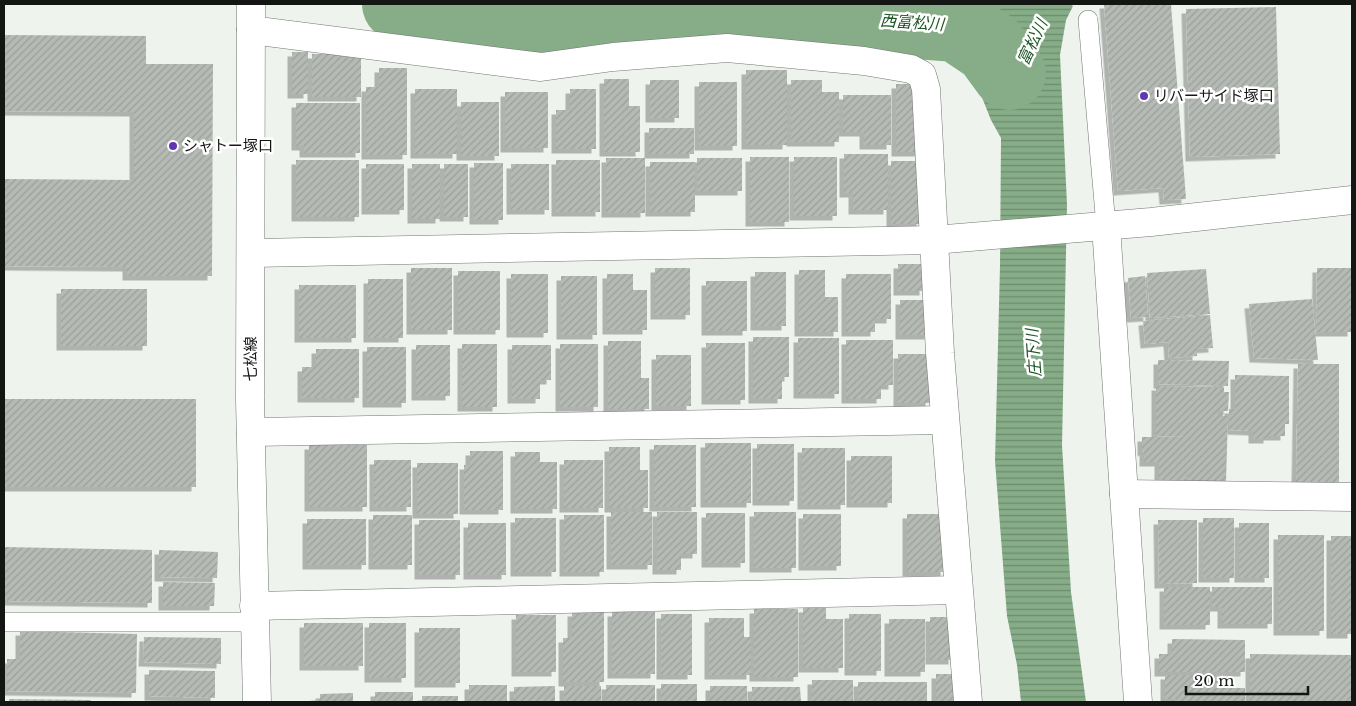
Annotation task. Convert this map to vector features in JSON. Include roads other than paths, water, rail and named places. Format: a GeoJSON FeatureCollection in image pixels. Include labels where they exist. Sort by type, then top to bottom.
{"type":"FeatureCollection","features":[{"type":"Feature","properties":{"kind":"street"},"geometry":{"type":"LineString","coordinates":[[251,16],[540,67],[612,57],[727,48],[864,61],[911,69],[922,75],[926,89],[946,239],[946,420],[968,702]]}},
{"type":"Feature","properties":{"kind":"street","name":"七松線"},"geometry":{"type":"LineString","coordinates":[[251,16],[251,432],[257,702]]}},
{"type":"Feature","properties":{"kind":"street"},"geometry":{"type":"LineString","coordinates":[[251,253],[946,239],[1096,227],[1352,200]]}},
{"type":"Feature","properties":{"kind":"street"},"geometry":{"type":"LineString","coordinates":[[1096,227],[1124,494],[1138,702]]}},
{"type":"Feature","properties":{"kind":"street"},"geometry":{"type":"LineString","coordinates":[[251,432],[946,420]]}},
{"type":"Feature","properties":{"kind":"street"},"geometry":{"type":"LineString","coordinates":[[1124,494],[1352,497]]}},
{"type":"Feature","properties":{"kind":"street"},"geometry":{"type":"LineString","coordinates":[[255,614],[958,590]]}},
{"type":"Feature","properties":{"kind":"lane"},"geometry":{"type":"LineString","coordinates":[[1088,20],[1096,227]]}},
{"type":"Feature","properties":{"kind":"lane"},"geometry":{"type":"LineString","coordinates":[[4,622],[255,614]]}},
{"type":"Feature","properties":{"kind":"water"},"geometry":{"type":"Polygon","coordinates":[[[970,4],[1070,4],[1073,6],[1066,20],[1060,55],[1067,205],[1062,445],[1071,592],[1086,702],[1021,702],[1017,665],[1007,616],[995,461],[1001,138],[991,120],[973,75],[926,48],[926,7],[966,9],[970,4]]]}},
{"type":"Feature","properties":{"kind":"waterway","name":"西富松川"},"geometry":{"type":"LineString","coordinates":[[399,4],[542,26],[691,5],[957,25],[990,47],[1009,73]]}},
{"type":"Feature","properties":{"kind":"place","name":"リバーサイド塚口"},"geometry":{"type":"Point","coordinates":[1144,96]}},
{"type":"Feature","properties":{"kind":"place","name":"シャトー塚口"},"geometry":{"type":"Point","coordinates":[173,146]}},
{"type":"Feature","properties":{"kind":"water label","name":"富松川"},"geometry":{"type":"Point","coordinates":[1032,42]}},
{"type":"Feature","properties":{"kind":"water label","name":"庄下川"},"geometry":{"type":"Point","coordinates":[1033,353]}}]}
